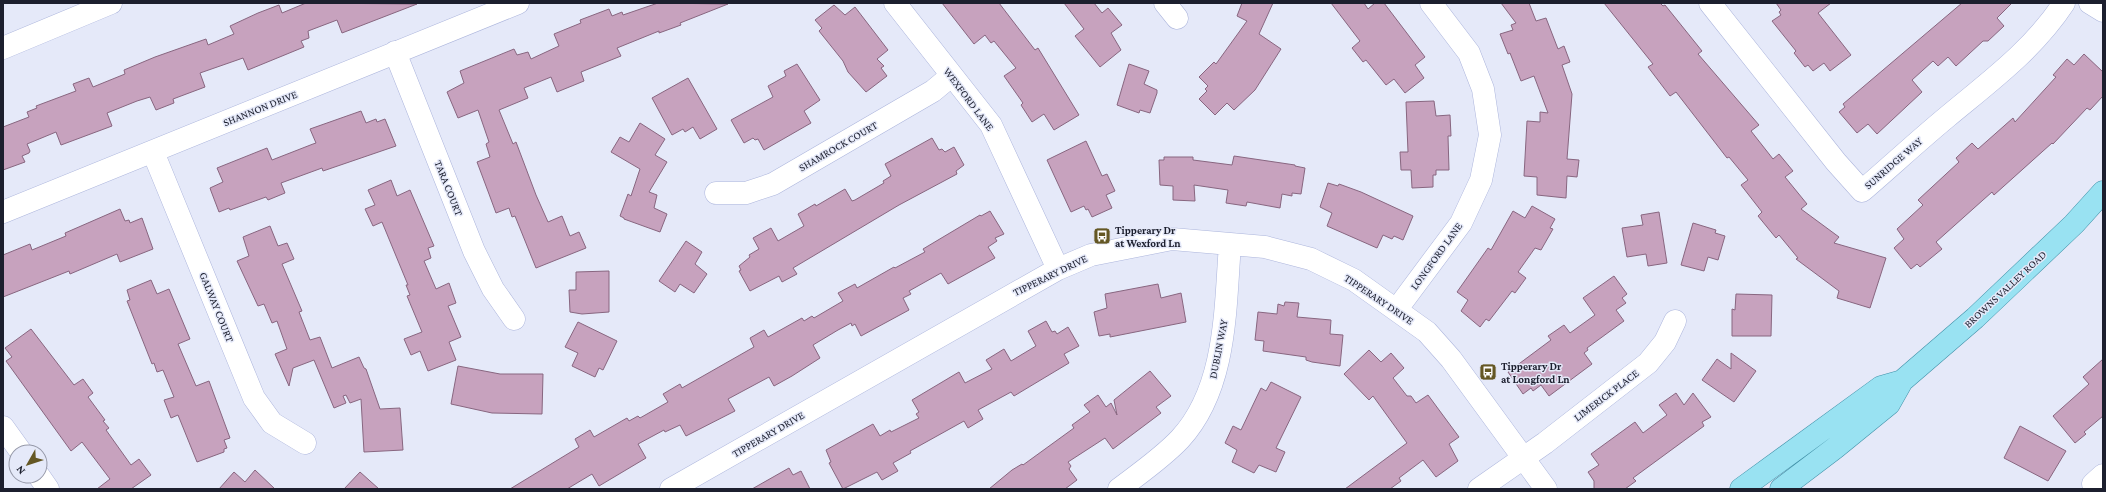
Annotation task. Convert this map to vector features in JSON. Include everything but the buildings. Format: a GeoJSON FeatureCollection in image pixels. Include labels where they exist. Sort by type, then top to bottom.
{"type":"FeatureCollection","features":[{"type":"Feature","properties":{"kind":"main road","name":"BROWNS VALLEY ROAD"},"geometry":{"type":"LineString","coordinates":[[1781,489],[1889,404],[1902,381],[1975,318],[2074,224],[2103,192]]}},
{"type":"Feature","properties":{"kind":"main road","name":"BROWNS VALLEY ROAD"},"geometry":{"type":"LineString","coordinates":[[1741,489],[1881,387],[1902,381]]}},
{"type":"Feature","properties":{"kind":"street"},"geometry":{"type":"LineString","coordinates":[[3,48],[111,3]]}},
{"type":"Feature","properties":{"kind":"street","name":"SHANNON DRIVE"},"geometry":{"type":"LineString","coordinates":[[3,212],[518,3]]}},
{"type":"Feature","properties":{"kind":"street","name":"WEXFORD LANE"},"geometry":{"type":"LineString","coordinates":[[895,3],[991,125],[1058,269]]}},
{"type":"Feature","properties":{"kind":"street","name":"LONGFORD LANE"},"geometry":{"type":"LineString","coordinates":[[1397,309],[1461,223],[1481,180],[1490,135],[1483,89],[1469,54],[1431,3]]}},
{"type":"Feature","properties":{"kind":"street","name":"SUNRIDGE WAY"},"geometry":{"type":"LineString","coordinates":[[1710,3],[1836,162],[1862,191],[1946,118],[2000,75],[2036,40],[2064,3]]}},
{"type":"Feature","properties":{"kind":"street"},"geometry":{"type":"LineString","coordinates":[[2090,3],[2103,11]]}},
{"type":"Feature","properties":{"kind":"street","name":"TARA COURT"},"geometry":{"type":"LineString","coordinates":[[395,52],[474,251],[493,289],[514,319]]}},
{"type":"Feature","properties":{"kind":"street","name":"SHAMROCK COURT"},"geometry":{"type":"LineString","coordinates":[[716,193],[746,193],[773,184],[933,91],[951,76]]}},
{"type":"Feature","properties":{"kind":"street","name":"GALWAY COURT"},"geometry":{"type":"LineString","coordinates":[[153,152],[254,398],[272,423],[305,443]]}},
{"type":"Feature","properties":{"kind":"street","name":"TIPPERARY DRIVE"},"geometry":{"type":"LineString","coordinates":[[671,489],[1058,269],[1091,255],[1172,239],[1265,247],[1311,260],[1354,280],[1397,309],[1427,332],[1451,359],[1546,489]]}},
{"type":"Feature","properties":{"kind":"street","name":"DUBLIN WAY"},"geometry":{"type":"LineString","coordinates":[[1119,489],[1155,463],[1181,438],[1204,404],[1215,373],[1225,317],[1230,244]]}},
{"type":"Feature","properties":{"kind":"street","name":"LIMERICK PLACE"},"geometry":{"type":"LineString","coordinates":[[1479,489],[1648,363],[1665,342],[1675,321]]}},
{"type":"Feature","properties":{"kind":"street"},"geometry":{"type":"LineString","coordinates":[[3,427],[15,444]]}},
{"type":"Feature","properties":{"kind":"street"},"geometry":{"type":"LineString","coordinates":[[2096,489],[2093,484],[2103,475]]}},
{"type":"Feature","properties":{"kind":"place","name":"Tipperary Dr at Wexford Ln"},"geometry":{"type":"Point","coordinates":[1102,236]}},
{"type":"Feature","properties":{"kind":"place","name":"Tipperary Dr at Longford Ln"},"geometry":{"type":"Point","coordinates":[1488,372]}}]}
